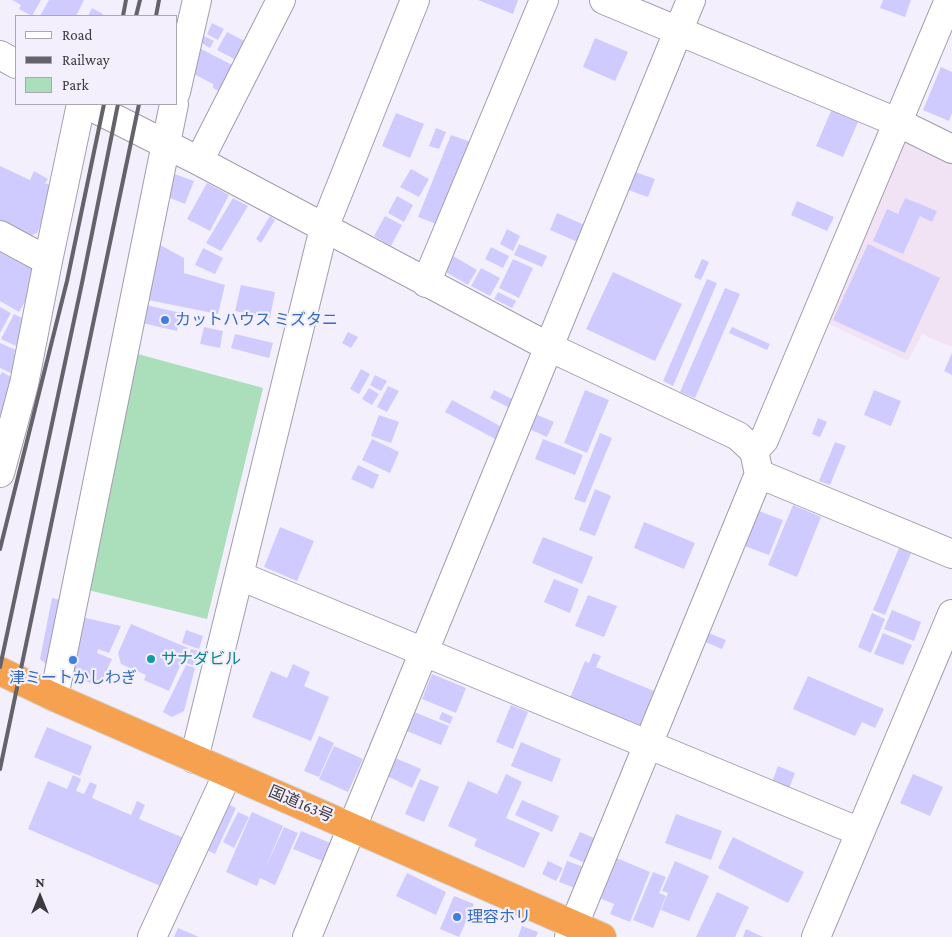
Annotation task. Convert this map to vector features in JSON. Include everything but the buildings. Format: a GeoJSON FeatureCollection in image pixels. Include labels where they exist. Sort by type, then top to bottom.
{"type":"FeatureCollection","features":[{"type":"Feature","properties":{"kind":"highway","name":"国道163号"},"geometry":{"type":"LineString","coordinates":[[0,671],[194,759],[353,827],[572,931],[602,937]]}},
{"type":"Feature","properties":{"kind":"street"},"geometry":{"type":"LineString","coordinates":[[178,83],[197,0]]}},
{"type":"Feature","properties":{"kind":"street"},"geometry":{"type":"LineString","coordinates":[[200,161],[281,0]]}},
{"type":"Feature","properties":{"kind":"street"},"geometry":{"type":"LineString","coordinates":[[194,759],[324,228],[415,0]]}},
{"type":"Feature","properties":{"kind":"street"},"geometry":{"type":"LineString","coordinates":[[426,283],[544,0]]}},
{"type":"Feature","properties":{"kind":"street"},"geometry":{"type":"LineString","coordinates":[[604,0],[898,123],[952,149]]}},
{"type":"Feature","properties":{"kind":"street"},"geometry":{"type":"LineString","coordinates":[[307,937],[691,0]]}},
{"type":"Feature","properties":{"kind":"street"},"geometry":{"type":"LineString","coordinates":[[572,931],[648,745],[764,440],[949,0]]}},
{"type":"Feature","properties":{"kind":"street"},"geometry":{"type":"LineString","coordinates":[[0,55],[15,63]]}},
{"type":"Feature","properties":{"kind":"street"},"geometry":{"type":"LineString","coordinates":[[0,473],[4,439],[24,384],[81,105]]}},
{"type":"Feature","properties":{"kind":"street"},"geometry":{"type":"LineString","coordinates":[[88,105],[200,161],[549,347],[738,436],[757,462],[952,554]]}},
{"type":"Feature","properties":{"kind":"street"},"geometry":{"type":"LineString","coordinates":[[54,697],[174,105]]}},
{"type":"Feature","properties":{"kind":"street"},"geometry":{"type":"LineString","coordinates":[[0,236],[48,261]]}},
{"type":"Feature","properties":{"kind":"street"},"geometry":{"type":"LineString","coordinates":[[240,576],[860,832]]}},
{"type":"Feature","properties":{"kind":"street"},"geometry":{"type":"LineString","coordinates":[[816,937],[860,832],[945,654],[952,614]]}},
{"type":"Feature","properties":{"kind":"street"},"geometry":{"type":"LineString","coordinates":[[152,937],[228,773]]}},
{"type":"Feature","properties":{"kind":"shaded area"},"geometry":{"type":"Polygon","coordinates":[[[901,141],[911,141],[952,161],[952,347],[922,334],[908,361],[827,323],[901,141]]]}},
{"type":"Feature","properties":{"kind":"green space"},"geometry":{"type":"Polygon","coordinates":[[[134,353],[263,388],[207,619],[84,589],[134,353]]]}},
{"type":"Feature","properties":{"kind":"railway"},"geometry":{"type":"LineString","coordinates":[[123,15],[126,0]]}},
{"type":"Feature","properties":{"kind":"railway"},"geometry":{"type":"LineString","coordinates":[[136,15],[140,0]]}},
{"type":"Feature","properties":{"kind":"railway"},"geometry":{"type":"LineString","coordinates":[[156,15],[159,0]]}},
{"type":"Feature","properties":{"kind":"railway"},"geometry":{"type":"LineString","coordinates":[[0,549],[67,281],[104,105]]}},
{"type":"Feature","properties":{"kind":"railway"},"geometry":{"type":"LineString","coordinates":[[0,667],[118,105]]}},
{"type":"Feature","properties":{"kind":"railway"},"geometry":{"type":"LineString","coordinates":[[0,769],[139,105]]}},
{"type":"Feature","properties":{"kind":"place","name":"カットハウス ミズタニ"},"geometry":{"type":"Point","coordinates":[165,320]}},
{"type":"Feature","properties":{"kind":"place","name":"サナダビル"},"geometry":{"type":"Point","coordinates":[151,659]}},
{"type":"Feature","properties":{"kind":"place","name":"津ミートかしわぎ"},"geometry":{"type":"Point","coordinates":[73,660]}},
{"type":"Feature","properties":{"kind":"place","name":"理容ホリ"},"geometry":{"type":"Point","coordinates":[457,917]}}]}
